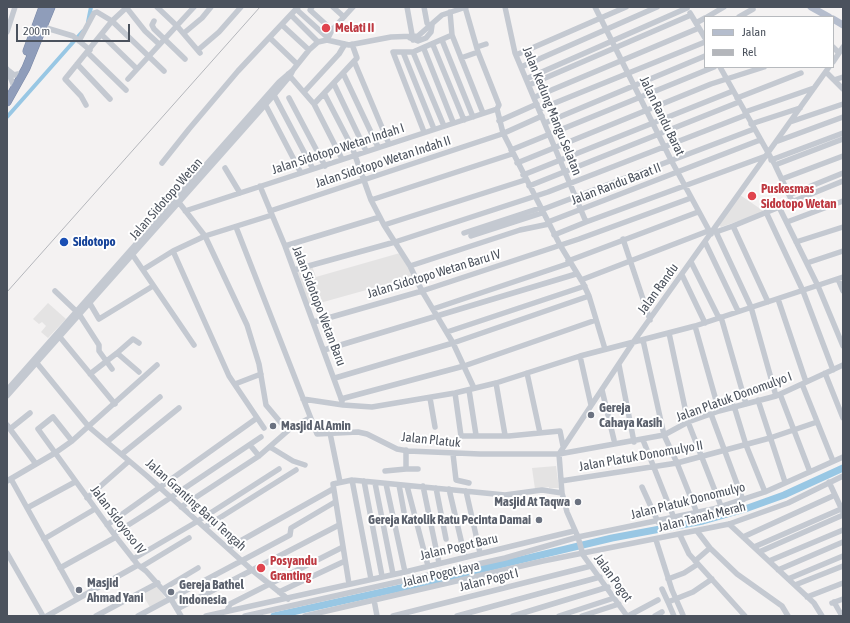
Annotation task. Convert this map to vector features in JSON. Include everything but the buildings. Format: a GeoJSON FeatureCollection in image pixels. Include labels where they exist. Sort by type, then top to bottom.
{"type":"FeatureCollection","features":[{"type":"Feature","properties":{"kind":"highway"},"geometry":{"type":"LineString","coordinates":[[7,93],[14,86],[43,7]]}},
{"type":"Feature","properties":{"kind":"highway"},"geometry":{"type":"LineString","coordinates":[[7,102],[43,27],[50,7]]}},
{"type":"Feature","properties":{"kind":"main road"},"geometry":{"type":"LineString","coordinates":[[811,7],[827,16]]}},
{"type":"Feature","properties":{"kind":"main road"},"geometry":{"type":"LineString","coordinates":[[834,20],[843,25]]}},
{"type":"Feature","properties":{"kind":"street"},"geometry":{"type":"LineString","coordinates":[[7,32],[15,7]]}},
{"type":"Feature","properties":{"kind":"street"},"geometry":{"type":"LineString","coordinates":[[86,105],[81,96],[65,80],[112,21],[126,7],[145,31],[159,44]]}},
{"type":"Feature","properties":{"kind":"street"},"geometry":{"type":"LineString","coordinates":[[128,79],[194,7]]}},
{"type":"Feature","properties":{"kind":"street"},"geometry":{"type":"LineString","coordinates":[[184,33],[202,18],[211,7]]}},
{"type":"Feature","properties":{"kind":"street"},"geometry":{"type":"LineString","coordinates":[[161,8],[199,51],[219,32],[241,7]]}},
{"type":"Feature","properties":{"kind":"street"},"geometry":{"type":"LineString","coordinates":[[333,7],[344,17]]}},
{"type":"Feature","properties":{"kind":"street"},"geometry":{"type":"LineString","coordinates":[[327,39],[332,30],[353,7]]}},
{"type":"Feature","properties":{"kind":"street"},"geometry":{"type":"LineString","coordinates":[[407,7],[412,38]]}},
{"type":"Feature","properties":{"kind":"street"},"geometry":{"type":"LineString","coordinates":[[424,7],[427,23],[431,27]]}},
{"type":"Feature","properties":{"kind":"street"},"geometry":{"type":"LineString","coordinates":[[443,7],[448,12],[452,35],[483,113]]}},
{"type":"Feature","properties":{"kind":"street","name":"Jalan Kedung Mangu Selatan"},"geometry":{"type":"LineString","coordinates":[[505,7],[516,55],[535,97],[586,222]]}},
{"type":"Feature","properties":{"kind":"street"},"geometry":{"type":"LineString","coordinates":[[516,55],[626,7]]}},
{"type":"Feature","properties":{"kind":"street"},"geometry":{"type":"LineString","coordinates":[[521,67],[608,30],[657,7]]}},
{"type":"Feature","properties":{"kind":"street"},"geometry":{"type":"LineString","coordinates":[[526,78],[613,41],[687,7],[704,36]]}},
{"type":"Feature","properties":{"kind":"street"},"geometry":{"type":"LineString","coordinates":[[709,16],[724,7]]}},
{"type":"Feature","properties":{"kind":"street"},"geometry":{"type":"LineString","coordinates":[[162,163],[188,129],[297,8],[327,39],[345,44],[392,37],[412,38],[418,41],[426,38],[431,27],[448,12],[465,8],[478,50],[499,105],[497,109],[503,134],[554,235],[576,274],[585,286],[605,349]]}},
{"type":"Feature","properties":{"kind":"street"},"geometry":{"type":"LineString","coordinates":[[311,8],[332,30]]}},
{"type":"Feature","properties":{"kind":"street","name":"Jalan Randu Barat"},"geometry":{"type":"LineString","coordinates":[[598,8],[690,198],[712,231],[751,307],[778,395],[810,472]]}},
{"type":"Feature","properties":{"kind":"street"},"geometry":{"type":"LineString","coordinates":[[741,16],[753,9]]}},
{"type":"Feature","properties":{"kind":"street"},"geometry":{"type":"LineString","coordinates":[[77,39],[95,12],[112,21],[164,71]]}},
{"type":"Feature","properties":{"kind":"street"},"geometry":{"type":"LineString","coordinates":[[291,15],[318,42]]}},
{"type":"Feature","properties":{"kind":"street"},"geometry":{"type":"LineString","coordinates":[[529,85],[691,15]]}},
{"type":"Feature","properties":{"kind":"street"},"geometry":{"type":"LineString","coordinates":[[535,97],[623,60],[697,25],[704,20]]}},
{"type":"Feature","properties":{"kind":"street"},"geometry":{"type":"LineString","coordinates":[[154,22],[152,26],[184,59]]}},
{"type":"Feature","properties":{"kind":"street"},"geometry":{"type":"LineString","coordinates":[[282,25],[309,50]]}},
{"type":"Feature","properties":{"kind":"street"},"geometry":{"type":"LineString","coordinates":[[43,27],[77,39],[126,90]]}},
{"type":"Feature","properties":{"kind":"street"},"geometry":{"type":"LineString","coordinates":[[102,35],[137,69]]}},
{"type":"Feature","properties":{"kind":"street"},"geometry":{"type":"LineString","coordinates":[[424,132],[393,52],[413,52],[433,45],[452,35]]}},
{"type":"Feature","properties":{"kind":"street"},"geometry":{"type":"LineString","coordinates":[[270,38],[298,64]]}},
{"type":"Feature","properties":{"kind":"street","name":"Jalan Sidotopo Wetan"},"geometry":{"type":"LineString","coordinates":[[7,396],[20,378],[293,70],[309,50],[318,42],[327,39]]}},
{"type":"Feature","properties":{"kind":"street"},"geometry":{"type":"LineString","coordinates":[[442,40],[473,117]]}},
{"type":"Feature","properties":{"kind":"street"},"geometry":{"type":"LineString","coordinates":[[499,121],[704,42]]}},
{"type":"Feature","properties":{"kind":"street"},"geometry":{"type":"LineString","coordinates":[[304,92],[339,54],[345,44]]}},
{"type":"Feature","properties":{"kind":"street"},"geometry":{"type":"LineString","coordinates":[[314,104],[325,94],[357,58],[352,44]]}},
{"type":"Feature","properties":{"kind":"street"},"geometry":{"type":"LineString","coordinates":[[461,58],[478,50],[486,44]]}},
{"type":"Feature","properties":{"kind":"street"},"geometry":{"type":"LineString","coordinates":[[433,45],[464,120]]}},
{"type":"Feature","properties":{"kind":"street"},"geometry":{"type":"LineString","coordinates":[[834,60],[843,47]]}},
{"type":"Feature","properties":{"kind":"street"},"geometry":{"type":"LineString","coordinates":[[424,48],[453,122]]}},
{"type":"Feature","properties":{"kind":"street"},"geometry":{"type":"LineString","coordinates":[[834,48],[839,53]]}},
{"type":"Feature","properties":{"kind":"street"},"geometry":{"type":"LineString","coordinates":[[403,52],[434,129]]}},
{"type":"Feature","properties":{"kind":"street"},"geometry":{"type":"LineString","coordinates":[[413,52],[444,126]]}},
{"type":"Feature","properties":{"kind":"street"},"geometry":{"type":"LineString","coordinates":[[545,123],[704,56]]}},
{"type":"Feature","properties":{"kind":"street"},"geometry":{"type":"LineString","coordinates":[[354,61],[389,144]]}},
{"type":"Feature","properties":{"kind":"street"},"geometry":{"type":"LineString","coordinates":[[77,64],[110,99]]}},
{"type":"Feature","properties":{"kind":"street"},"geometry":{"type":"LineString","coordinates":[[372,200],[511,152],[550,134],[712,68]]}},
{"type":"Feature","properties":{"kind":"street"},"geometry":{"type":"LineString","coordinates":[[723,68],[733,92],[767,154],[773,162],[790,198]]}},
{"type":"Feature","properties":{"kind":"street"},"geometry":{"type":"LineString","coordinates":[[517,163],[647,110],[727,79],[761,68]]}},
{"type":"Feature","properties":{"kind":"street"},"geometry":{"type":"LineString","coordinates":[[7,69],[14,75],[18,74]]}},
{"type":"Feature","properties":{"kind":"street"},"geometry":{"type":"LineString","coordinates":[[7,69],[14,86]]}},
{"type":"Feature","properties":{"kind":"street"},"geometry":{"type":"LineString","coordinates":[[827,70],[843,89]]}},
{"type":"Feature","properties":{"kind":"street","name":"Jalan Randu"},"geometry":{"type":"LineString","coordinates":[[559,454],[619,365],[634,340],[650,320],[827,70]]}},
{"type":"Feature","properties":{"kind":"street"},"geometry":{"type":"LineString","coordinates":[[344,73],[378,147]]}},
{"type":"Feature","properties":{"kind":"street"},"geometry":{"type":"LineString","coordinates":[[289,74],[314,104],[342,159]]}},
{"type":"Feature","properties":{"kind":"street","name":"Jalan Sidotopo Wetan"},"geometry":{"type":"LineString","coordinates":[[7,390],[36,362],[132,254],[177,200],[274,95],[289,74]]}},
{"type":"Feature","properties":{"kind":"street"},"geometry":{"type":"LineString","coordinates":[[529,186],[659,134],[801,74]]}},
{"type":"Feature","properties":{"kind":"street"},"geometry":{"type":"LineString","coordinates":[[834,80],[843,77]]}},
{"type":"Feature","properties":{"kind":"street"},"geometry":{"type":"LineString","coordinates":[[334,84],[366,151]]}},
{"type":"Feature","properties":{"kind":"street"},"geometry":{"type":"LineString","coordinates":[[294,270],[394,242],[534,196],[814,88]]}},
{"type":"Feature","properties":{"kind":"street"},"geometry":{"type":"LineString","coordinates":[[384,225],[524,177],[560,159],[733,92]]}},
{"type":"Feature","properties":{"kind":"street"},"geometry":{"type":"LineString","coordinates":[[325,94],[354,155],[363,180],[380,218],[410,266],[422,291],[447,332],[464,366],[472,389],[476,435]]}},
{"type":"Feature","properties":{"kind":"street"},"geometry":{"type":"LineString","coordinates":[[274,95],[313,169]]}},
{"type":"Feature","properties":{"kind":"street"},"geometry":{"type":"LineString","coordinates":[[289,98],[325,166]]}},
{"type":"Feature","properties":{"kind":"street"},"geometry":{"type":"LineString","coordinates":[[266,104],[301,173]]}},
{"type":"Feature","properties":{"kind":"street"},"geometry":{"type":"LineString","coordinates":[[790,122],[843,104]]}},
{"type":"Feature","properties":{"kind":"street"},"geometry":{"type":"LineString","coordinates":[[471,236],[671,160],[752,126],[800,108]]}},
{"type":"Feature","properties":{"kind":"street","name":"Jalan Sidotopo Wetan Indah I"},"geometry":{"type":"LineString","coordinates":[[185,211],[325,166],[453,122],[497,109]]}},
{"type":"Feature","properties":{"kind":"street","name":"Jalan Sidotopo Wetan Indah II"},"geometry":{"type":"LineString","coordinates":[[144,269],[173,251],[205,236],[236,227],[363,180],[503,134],[542,116]]}},
{"type":"Feature","properties":{"kind":"street"},"geometry":{"type":"LineString","coordinates":[[777,141],[843,117]]}},
{"type":"Feature","properties":{"kind":"street"},"geometry":{"type":"LineString","coordinates":[[773,162],[843,133]]}},
{"type":"Feature","properties":{"kind":"street"},"geometry":{"type":"LineString","coordinates":[[773,162],[843,139]]}},
{"type":"Feature","properties":{"kind":"street","name":"Jalan Randu Barat II"},"geometry":{"type":"LineString","coordinates":[[410,266],[520,230],[548,223],[580,209],[760,140]]}},
{"type":"Feature","properties":{"kind":"street"},"geometry":{"type":"LineString","coordinates":[[554,235],[767,154]]}},
{"type":"Feature","properties":{"kind":"street"},"geometry":{"type":"LineString","coordinates":[[782,179],[843,156]]}},
{"type":"Feature","properties":{"kind":"street"},"geometry":{"type":"LineString","coordinates":[[225,168],[240,193]]}},
{"type":"Feature","properties":{"kind":"street"},"geometry":{"type":"LineString","coordinates":[[581,280],[712,231],[732,226],[779,207],[790,198],[843,173]]}},
{"type":"Feature","properties":{"kind":"street"},"geometry":{"type":"LineString","coordinates":[[790,198],[843,181]]}},
{"type":"Feature","properties":{"kind":"street","name":"Jalan Sidotopo Wetan Baru"},"geometry":{"type":"LineString","coordinates":[[260,186],[314,322],[343,405]]}},
{"type":"Feature","properties":{"kind":"street","name":"Jalan Sidotopo Wetan Baru IV"},"geometry":{"type":"LineString","coordinates":[[314,322],[422,291],[560,245],[690,198]]}},
{"type":"Feature","properties":{"kind":"street"},"geometry":{"type":"LineString","coordinates":[[177,200],[205,236],[247,325],[267,408],[287,430]]}},
{"type":"Feature","properties":{"kind":"street"},"geometry":{"type":"LineString","coordinates":[[787,222],[843,201]]}},
{"type":"Feature","properties":{"kind":"street"},"geometry":{"type":"LineString","coordinates":[[779,207],[818,286],[843,346]]}},
{"type":"Feature","properties":{"kind":"street"},"geometry":{"type":"LineString","coordinates":[[464,233],[541,210]]}},
{"type":"Feature","properties":{"kind":"street"},"geometry":{"type":"LineString","coordinates":[[433,309],[569,262],[623,239],[698,212]]}},
{"type":"Feature","properties":{"kind":"street"},"geometry":{"type":"LineString","coordinates":[[766,212],[802,291],[833,370]]}},
{"type":"Feature","properties":{"kind":"street"},"geometry":{"type":"LineString","coordinates":[[285,246],[380,218]]}},
{"type":"Feature","properties":{"kind":"street"},"geometry":{"type":"LineString","coordinates":[[732,226],[768,302]]}},
{"type":"Feature","properties":{"kind":"street","name":"Jalan Platuk"},"geometry":{"type":"LineString","coordinates":[[236,227],[302,399],[317,434],[358,432],[367,434],[397,449],[453,454],[559,454]]}},
{"type":"Feature","properties":{"kind":"street"},"geometry":{"type":"LineString","coordinates":[[796,242],[843,227]]}},
{"type":"Feature","properties":{"kind":"street"},"geometry":{"type":"LineString","coordinates":[[623,239],[650,320]]}},
{"type":"Feature","properties":{"kind":"street"},"geometry":{"type":"LineString","coordinates":[[705,242],[738,311]]}},
{"type":"Feature","properties":{"kind":"street"},"geometry":{"type":"LineString","coordinates":[[173,251],[229,376],[264,428]]}},
{"type":"Feature","properties":{"kind":"street"},"geometry":{"type":"LineString","coordinates":[[807,263],[843,251]]}},
{"type":"Feature","properties":{"kind":"street"},"geometry":{"type":"LineString","coordinates":[[132,254],[144,269],[153,286],[194,345]]}},
{"type":"Feature","properties":{"kind":"street"},"geometry":{"type":"LineString","coordinates":[[691,262],[720,317],[746,404]]}},
{"type":"Feature","properties":{"kind":"street"},"geometry":{"type":"LineString","coordinates":[[324,350],[576,274]]}},
{"type":"Feature","properties":{"kind":"street"},"geometry":{"type":"LineString","coordinates":[[682,275],[705,323]]}},
{"type":"Feature","properties":{"kind":"street"},"geometry":{"type":"LineString","coordinates":[[302,399],[343,405],[372,407],[430,398],[496,383],[634,340],[643,340],[695,326],[841,278],[843,291]]}},
{"type":"Feature","properties":{"kind":"street"},"geometry":{"type":"LineString","coordinates":[[89,302],[99,319],[153,286]]}},
{"type":"Feature","properties":{"kind":"street"},"geometry":{"type":"LineString","coordinates":[[447,332],[585,286]]}},
{"type":"Feature","properties":{"kind":"street"},"geometry":{"type":"LineString","coordinates":[[55,291],[78,313],[99,345],[99,351],[112,369]]}},
{"type":"Feature","properties":{"kind":"street"},"geometry":{"type":"LineString","coordinates":[[334,378],[453,343],[589,296]]}},
{"type":"Feature","properties":{"kind":"street"},"geometry":{"type":"LineString","coordinates":[[778,299],[804,383],[832,462]]}},
{"type":"Feature","properties":{"kind":"street"},"geometry":{"type":"LineString","coordinates":[[341,399],[464,366],[596,320]]}},
{"type":"Feature","properties":{"kind":"street"},"geometry":{"type":"LineString","coordinates":[[695,326],[719,411]]}},
{"type":"Feature","properties":{"kind":"street"},"geometry":{"type":"LineString","coordinates":[[669,333],[688,422],[721,506]]}},
{"type":"Feature","properties":{"kind":"street"},"geometry":{"type":"LineString","coordinates":[[59,336],[115,404]]}},
{"type":"Feature","properties":{"kind":"street"},"geometry":{"type":"LineString","coordinates":[[90,374],[133,340],[138,343]]}},
{"type":"Feature","properties":{"kind":"street"},"geometry":{"type":"LineString","coordinates":[[643,340],[664,435],[697,513]]}},
{"type":"Feature","properties":{"kind":"street"},"geometry":{"type":"LineString","coordinates":[[117,353],[139,372]]}},
{"type":"Feature","properties":{"kind":"street"},"geometry":{"type":"LineString","coordinates":[[580,356],[591,406]]}},
{"type":"Feature","properties":{"kind":"street","name":"Jalan Granting Baru Tengah"},"geometry":{"type":"LineString","coordinates":[[36,362],[89,427],[122,454],[252,570],[288,599]]}},
{"type":"Feature","properties":{"kind":"street"},"geometry":{"type":"LineString","coordinates":[[77,598],[28,508],[9,480],[55,453],[72,441],[158,365]]}},
{"type":"Feature","properties":{"kind":"street"},"geometry":{"type":"LineString","coordinates":[[619,365],[634,442]]}},
{"type":"Feature","properties":{"kind":"street","name":"Jalan Platuk Donomulyo I"},"geometry":{"type":"LineString","coordinates":[[559,454],[634,442],[664,435],[688,422],[719,411],[778,395],[843,365]]}},
{"type":"Feature","properties":{"kind":"street"},"geometry":{"type":"LineString","coordinates":[[527,373],[540,433]]}},
{"type":"Feature","properties":{"kind":"street"},"geometry":{"type":"LineString","coordinates":[[825,373],[843,418]]}},
{"type":"Feature","properties":{"kind":"street"},"geometry":{"type":"LineString","coordinates":[[235,384],[260,374]]}},
{"type":"Feature","properties":{"kind":"street"},"geometry":{"type":"LineString","coordinates":[[496,383],[505,435]]}},
{"type":"Feature","properties":{"kind":"street"},"geometry":{"type":"LineString","coordinates":[[602,390],[614,440]]}},
{"type":"Feature","properties":{"kind":"street"},"geometry":{"type":"LineString","coordinates":[[455,393],[460,435],[505,435],[560,431],[563,446]]}},
{"type":"Feature","properties":{"kind":"street"},"geometry":{"type":"LineString","coordinates":[[107,442],[160,397]]}},
{"type":"Feature","properties":{"kind":"street"},"geometry":{"type":"LineString","coordinates":[[430,398],[435,427]]}},
{"type":"Feature","properties":{"kind":"street"},"geometry":{"type":"LineString","coordinates":[[758,400],[785,482]]}},
{"type":"Feature","properties":{"kind":"street"},"geometry":{"type":"LineString","coordinates":[[734,406],[746,445],[765,492]]}},
{"type":"Feature","properties":{"kind":"street"},"geometry":{"type":"LineString","coordinates":[[122,454],[179,408]]}},
{"type":"Feature","properties":{"kind":"street"},"geometry":{"type":"LineString","coordinates":[[30,413],[8,427],[36,464]]}},
{"type":"Feature","properties":{"kind":"street"},"geometry":{"type":"LineString","coordinates":[[711,414],[742,500]]}},
{"type":"Feature","properties":{"kind":"street","name":"Jalan Sidoyoso IV"},"geometry":{"type":"LineString","coordinates":[[72,441],[53,417],[38,430],[115,536],[133,559],[158,582],[172,599],[181,616]]}},
{"type":"Feature","properties":{"kind":"street"},"geometry":{"type":"LineString","coordinates":[[107,525],[257,418]]}},
{"type":"Feature","properties":{"kind":"street"},"geometry":{"type":"LineString","coordinates":[[181,507],[259,456],[287,430],[310,418]]}},
{"type":"Feature","properties":{"kind":"street","name":"Jalan Platuk Donomulyo II"},"geometry":{"type":"LineString","coordinates":[[562,481],[677,463],[794,431],[817,422]]}},
{"type":"Feature","properties":{"kind":"street"},"geometry":{"type":"LineString","coordinates":[[330,433],[340,482]]}},
{"type":"Feature","properties":{"kind":"street"},"geometry":{"type":"LineString","coordinates":[[60,568],[115,536],[261,437]]}},
{"type":"Feature","properties":{"kind":"street"},"geometry":{"type":"LineString","coordinates":[[643,440],[674,518]]}},
{"type":"Feature","properties":{"kind":"street"},"geometry":{"type":"LineString","coordinates":[[250,445],[259,456]]}},
{"type":"Feature","properties":{"kind":"street"},"geometry":{"type":"LineString","coordinates":[[270,447],[293,462],[306,465]]}},
{"type":"Feature","properties":{"kind":"street"},"geometry":{"type":"LineString","coordinates":[[406,450],[406,469]]}},
{"type":"Feature","properties":{"kind":"street"},"geometry":{"type":"LineString","coordinates":[[453,454],[456,480],[469,483]]}},
{"type":"Feature","properties":{"kind":"street"},"geometry":{"type":"LineString","coordinates":[[559,454],[562,492],[582,554]]}},
{"type":"Feature","properties":{"kind":"street","name":"Jalan Platuk Donomulyo"},"geometry":{"type":"LineString","coordinates":[[245,616],[505,558],[578,538],[697,513],[765,492],[843,457]]}},
{"type":"Feature","properties":{"kind":"street"},"geometry":{"type":"LineString","coordinates":[[87,498],[129,461]]}},
{"type":"Feature","properties":{"kind":"street"},"geometry":{"type":"LineString","coordinates":[[385,471],[418,468]]}},
{"type":"Feature","properties":{"kind":"street"},"geometry":{"type":"LineString","coordinates":[[133,559],[198,521],[279,469]]}},
{"type":"Feature","properties":{"kind":"street"},"geometry":{"type":"LineString","coordinates":[[205,527],[296,470]]}},
{"type":"Feature","properties":{"kind":"street","name":"Jalan Tanah Merah"},"geometry":{"type":"LineString","coordinates":[[582,554],[729,524],[782,505],[843,476]]}},
{"type":"Feature","properties":{"kind":"street"},"geometry":{"type":"LineString","coordinates":[[352,480],[371,579]]}},
{"type":"Feature","properties":{"kind":"street"},"geometry":{"type":"LineString","coordinates":[[228,548],[340,482],[352,480],[505,495],[542,490],[562,492]]}},
{"type":"Feature","properties":{"kind":"street"},"geometry":{"type":"LineString","coordinates":[[364,481],[382,576]]}},
{"type":"Feature","properties":{"kind":"street"},"geometry":{"type":"LineString","coordinates":[[28,508],[75,482]]}},
{"type":"Feature","properties":{"kind":"street"},"geometry":{"type":"LineString","coordinates":[[375,482],[393,574]]}},
{"type":"Feature","properties":{"kind":"street"},"geometry":{"type":"LineString","coordinates":[[829,482],[839,498],[842,512]]}},
{"type":"Feature","properties":{"kind":"street"},"geometry":{"type":"LineString","coordinates":[[386,484],[405,572]]}},
{"type":"Feature","properties":{"kind":"street"},"geometry":{"type":"LineString","coordinates":[[399,485],[404,512]]}},
{"type":"Feature","properties":{"kind":"street"},"geometry":{"type":"LineString","coordinates":[[408,486],[428,566]]}},
{"type":"Feature","properties":{"kind":"street"},"geometry":{"type":"LineString","coordinates":[[423,486],[439,563]]}},
{"type":"Feature","properties":{"kind":"street"},"geometry":{"type":"LineString","coordinates":[[333,487],[349,584]]}},
{"type":"Feature","properties":{"kind":"street"},"geometry":{"type":"LineString","coordinates":[[642,487],[658,522]]}},
{"type":"Feature","properties":{"kind":"street"},"geometry":{"type":"LineString","coordinates":[[436,488],[446,539]]}},
{"type":"Feature","properties":{"kind":"street"},"geometry":{"type":"LineString","coordinates":[[450,489],[465,557]]}},
{"type":"Feature","properties":{"kind":"street"},"geometry":{"type":"LineString","coordinates":[[466,491],[480,554]]}},
{"type":"Feature","properties":{"kind":"street"},"geometry":{"type":"LineString","coordinates":[[743,537],[839,498]]}},
{"type":"Feature","properties":{"kind":"street"},"geometry":{"type":"LineString","coordinates":[[138,616],[290,535],[290,528],[335,502]]}},
{"type":"Feature","properties":{"kind":"street"},"geometry":{"type":"LineString","coordinates":[[44,539],[95,509]]}},
{"type":"Feature","properties":{"kind":"street"},"geometry":{"type":"LineString","coordinates":[[754,547],[842,512]]}},
{"type":"Feature","properties":{"kind":"street"},"geometry":{"type":"LineString","coordinates":[[759,552],[842,512]]}},
{"type":"Feature","properties":{"kind":"street"},"geometry":{"type":"LineString","coordinates":[[729,524],[814,603],[822,616]]}},
{"type":"Feature","properties":{"kind":"street"},"geometry":{"type":"LineString","coordinates":[[177,609],[339,525]]}},
{"type":"Feature","properties":{"kind":"street"},"geometry":{"type":"LineString","coordinates":[[769,561],[843,530]]}},
{"type":"Feature","properties":{"kind":"street","name":"Jalan Pogot Baru"},"geometry":{"type":"LineString","coordinates":[[206,616],[405,572],[574,531]]}},
{"type":"Feature","properties":{"kind":"street"},"geometry":{"type":"LineString","coordinates":[[697,531],[710,548],[738,574],[782,606],[788,616]]}},
{"type":"Feature","properties":{"kind":"street"},"geometry":{"type":"LineString","coordinates":[[680,535],[685,547],[696,562],[745,616]]}},
{"type":"Feature","properties":{"kind":"street"},"geometry":{"type":"LineString","coordinates":[[47,616],[77,598],[140,566],[189,538]]}},
{"type":"Feature","properties":{"kind":"street"},"geometry":{"type":"LineString","coordinates":[[656,540],[668,579],[682,615]]}},
{"type":"Feature","properties":{"kind":"street"},"geometry":{"type":"LineString","coordinates":[[778,570],[843,542]]}},
{"type":"Feature","properties":{"kind":"street"},"geometry":{"type":"LineString","coordinates":[[227,611],[230,604],[343,547]]}},
{"type":"Feature","properties":{"kind":"street"},"geometry":{"type":"LineString","coordinates":[[668,579],[684,573],[710,548]]}},
{"type":"Feature","properties":{"kind":"street"},"geometry":{"type":"LineString","coordinates":[[7,552],[42,616]]}},
{"type":"Feature","properties":{"kind":"street","name":"Jalan Pogot"},"geometry":{"type":"LineString","coordinates":[[582,554],[608,587],[625,615]]}},
{"type":"Feature","properties":{"kind":"street","name":"Jalan Pogot Jaya"},"geometry":{"type":"LineString","coordinates":[[305,616],[543,561],[582,554]]}},
{"type":"Feature","properties":{"kind":"street"},"geometry":{"type":"LineString","coordinates":[[788,579],[843,556]]}},
{"type":"Feature","properties":{"kind":"street"},"geometry":{"type":"LineString","coordinates":[[279,592],[346,561]]}},
{"type":"Feature","properties":{"kind":"street","name":"Jalan Pogot I"},"geometry":{"type":"LineString","coordinates":[[393,616],[591,566]]}},
{"type":"Feature","properties":{"kind":"street"},"geometry":{"type":"LineString","coordinates":[[795,585],[843,566]]}},
{"type":"Feature","properties":{"kind":"street"},"geometry":{"type":"LineString","coordinates":[[163,589],[198,568]]}},
{"type":"Feature","properties":{"kind":"street"},"geometry":{"type":"LineString","coordinates":[[457,616],[600,577]]}},
{"type":"Feature","properties":{"kind":"street"},"geometry":{"type":"LineString","coordinates":[[668,602],[693,592],[712,579]]}},
{"type":"Feature","properties":{"kind":"street"},"geometry":{"type":"LineString","coordinates":[[96,616],[158,582]]}},
{"type":"Feature","properties":{"kind":"street"},"geometry":{"type":"LineString","coordinates":[[807,597],[843,583]]}},
{"type":"Feature","properties":{"kind":"street"},"geometry":{"type":"LineString","coordinates":[[513,616],[608,587]]}},
{"type":"Feature","properties":{"kind":"street"},"geometry":{"type":"LineString","coordinates":[[662,589],[674,616]]}},
{"type":"Feature","properties":{"kind":"street"},"geometry":{"type":"LineString","coordinates":[[559,616],[614,598]]}},
{"type":"Feature","properties":{"kind":"street"},"geometry":{"type":"LineString","coordinates":[[842,616],[833,602],[843,599]]}},
{"type":"Feature","properties":{"kind":"street"},"geometry":{"type":"LineString","coordinates":[[374,600],[377,616]]}},
{"type":"Feature","properties":{"kind":"street"},"geometry":{"type":"LineString","coordinates":[[625,615],[658,600]]}},
{"type":"Feature","properties":{"kind":"street"},"geometry":{"type":"LineString","coordinates":[[582,616],[618,604]]}},
{"type":"Feature","properties":{"kind":"street"},"geometry":{"type":"LineString","coordinates":[[655,616],[662,612]]}},
{"type":"Feature","properties":{"kind":"shaded area"},"geometry":{"type":"Polygon","coordinates":[[[740,195],[765,212],[721,227],[719,225],[740,195]]]}},
{"type":"Feature","properties":{"kind":"shaded area"},"geometry":{"type":"Polygon","coordinates":[[[400,253],[413,277],[309,306],[297,270],[312,266],[316,277],[400,253]]]}},
{"type":"Feature","properties":{"kind":"shaded area"},"geometry":{"type":"Polygon","coordinates":[[[48,303],[66,319],[48,338],[41,332],[46,326],[42,322],[39,324],[33,319],[48,303]]]}},
{"type":"Feature","properties":{"kind":"shaded area"},"geometry":{"type":"Polygon","coordinates":[[[556,466],[559,488],[549,487],[535,489],[532,468],[556,466]]]}},
{"type":"Feature","properties":{"kind":"shaded area"},"geometry":{"type":"Polygon","coordinates":[[[155,584],[167,600],[151,609],[141,592],[155,584]]]}},
{"type":"Feature","properties":{"kind":"waterway"},"geometry":{"type":"LineString","coordinates":[[88,22],[91,7]]}},
{"type":"Feature","properties":{"kind":"waterway"},"geometry":{"type":"LineString","coordinates":[[7,117],[83,31]]}},
{"type":"Feature","properties":{"kind":"waterway"},"geometry":{"type":"LineString","coordinates":[[274,616],[432,581],[612,538],[703,521],[745,509],[784,495],[843,468]]}},
{"type":"Feature","properties":{"kind":"railway"},"geometry":{"type":"LineString","coordinates":[[7,292],[260,7]]}},
{"type":"Feature","properties":{"kind":"place","name":"Melati II"},"geometry":{"type":"Point","coordinates":[326,28]}},
{"type":"Feature","properties":{"kind":"place","name":"Puskesmas Sidotopo Wetan"},"geometry":{"type":"Point","coordinates":[752,196]}},
{"type":"Feature","properties":{"kind":"place","name":"Sidotopo"},"geometry":{"type":"Point","coordinates":[64,242]}},
{"type":"Feature","properties":{"kind":"place","name":"Gereja Cahaya Kasih"},"geometry":{"type":"Point","coordinates":[591,415]}},
{"type":"Feature","properties":{"kind":"place","name":"Masjid Al Amin"},"geometry":{"type":"Point","coordinates":[273,426]}},
{"type":"Feature","properties":{"kind":"place","name":"Masjid At Taqwa"},"geometry":{"type":"Point","coordinates":[578,502]}},
{"type":"Feature","properties":{"kind":"place","name":"Gereja Katolik Ratu Pecinta Damai"},"geometry":{"type":"Point","coordinates":[539,520]}},
{"type":"Feature","properties":{"kind":"place","name":"Posyandu Granting"},"geometry":{"type":"Point","coordinates":[261,568]}},
{"type":"Feature","properties":{"kind":"place","name":"Masjid Ahmad Yani"},"geometry":{"type":"Point","coordinates":[79,590]}},
{"type":"Feature","properties":{"kind":"place","name":"Gereja Bathel Indonesia"},"geometry":{"type":"Point","coordinates":[171,592]}}]}
